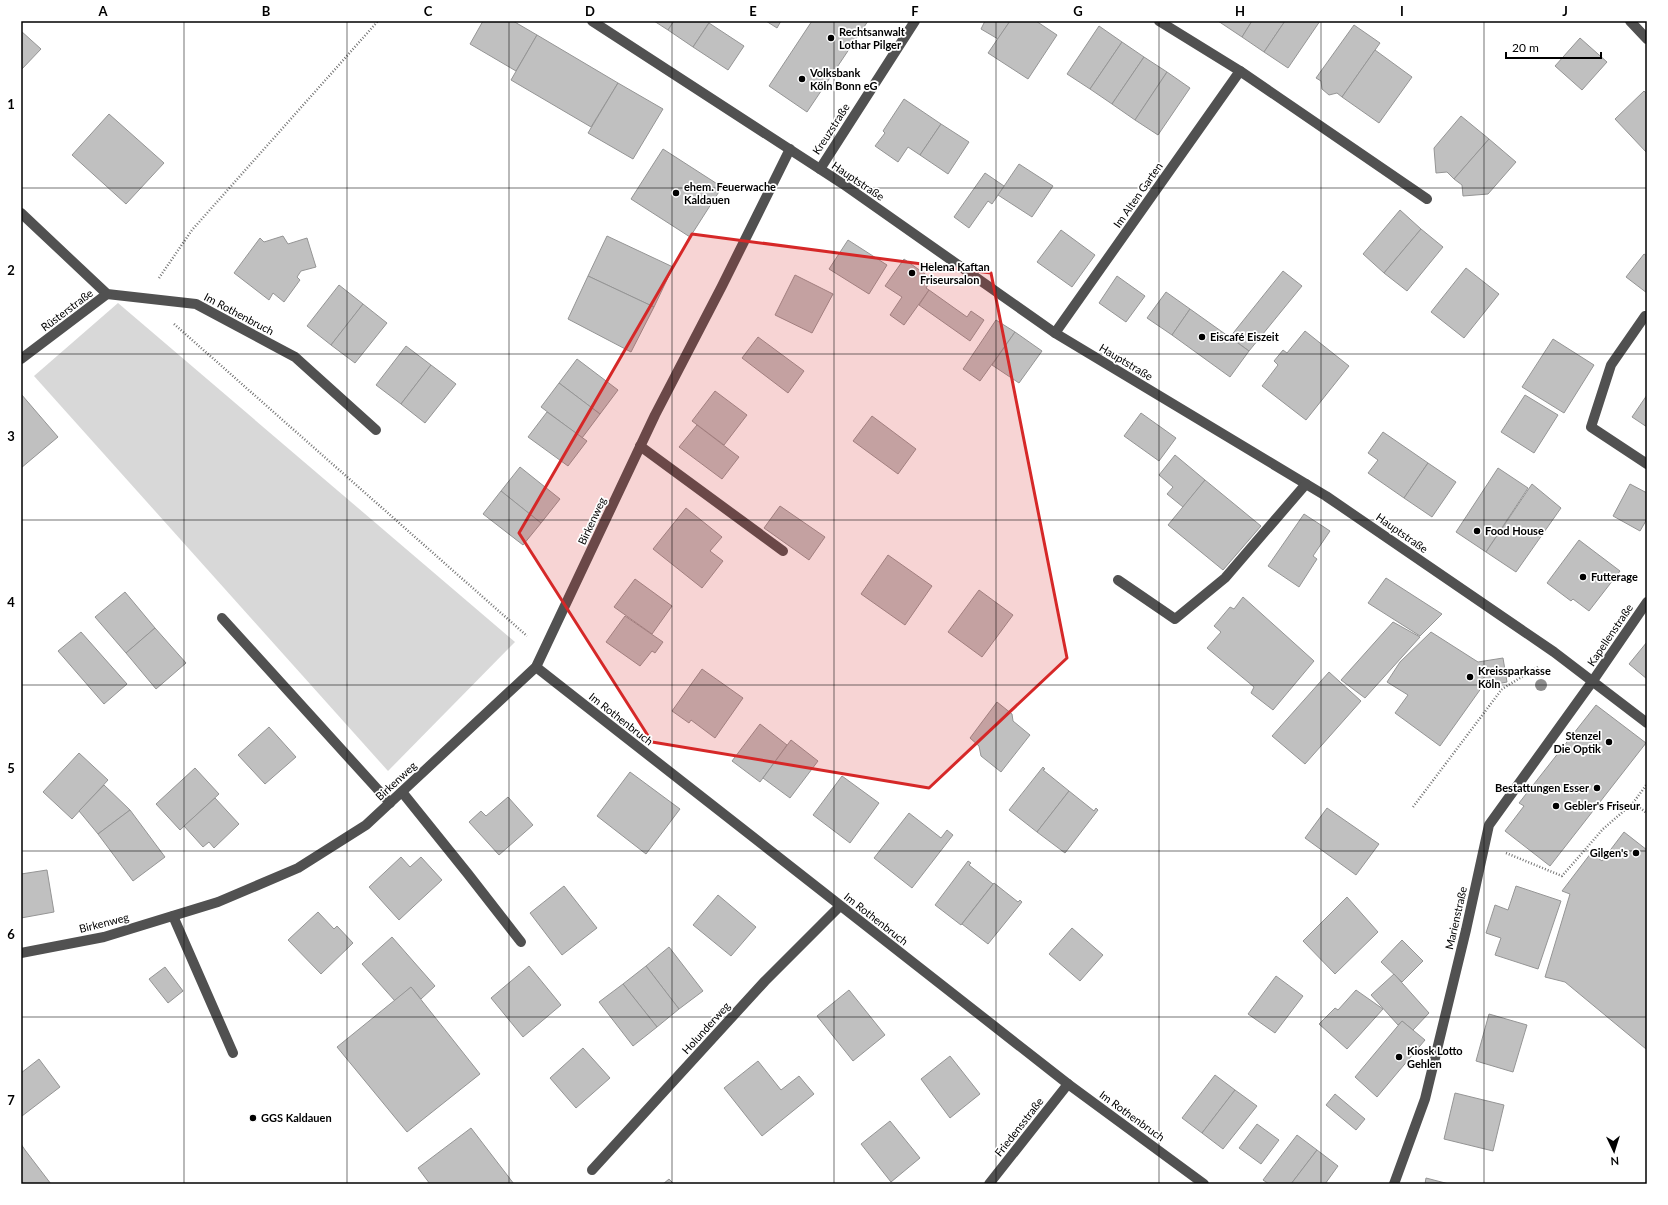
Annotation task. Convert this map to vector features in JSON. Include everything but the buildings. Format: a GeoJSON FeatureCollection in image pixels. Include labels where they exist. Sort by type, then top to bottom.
{"type":"FeatureCollection","features":[{"type":"Feature","properties":{"kind":"street","name":"Hauptstraße"},"geometry":{"type":"LineString","coordinates":[[592,21],[859,195],[1055,333],[1326,496],[1554,652],[1647,723]]}},
{"type":"Feature","properties":{"kind":"street","name":"Kreuzstraße"},"geometry":{"type":"LineString","coordinates":[[820,169],[915,21]]}},
{"type":"Feature","properties":{"kind":"street"},"geometry":{"type":"LineString","coordinates":[[1159,21],[1240,71],[1427,199]]}},
{"type":"Feature","properties":{"kind":"street"},"geometry":{"type":"LineString","coordinates":[[1630,21],[1647,39]]}},
{"type":"Feature","properties":{"kind":"street","name":"Im Alten Garten"},"geometry":{"type":"LineString","coordinates":[[1055,333],[1240,71]]}},
{"type":"Feature","properties":{"kind":"street","name":"Birkenweg"},"geometry":{"type":"LineString","coordinates":[[21,953],[104,937],[173,916],[218,902],[298,868],[366,825],[536,667],[640,446],[790,149]]}},
{"type":"Feature","properties":{"kind":"street"},"geometry":{"type":"LineString","coordinates":[[21,213],[107,294]]}},
{"type":"Feature","properties":{"kind":"street","name":"Im Rothenbruch"},"geometry":{"type":"LineString","coordinates":[[107,294],[196,304],[295,357],[376,430]]}},
{"type":"Feature","properties":{"kind":"street","name":"Rüsterstraße"},"geometry":{"type":"LineString","coordinates":[[21,358],[107,294]]}},
{"type":"Feature","properties":{"kind":"street"},"geometry":{"type":"LineString","coordinates":[[1645,316],[1611,365],[1591,427],[1647,464]]}},
{"type":"Feature","properties":{"kind":"street"},"geometry":{"type":"LineString","coordinates":[[640,446],[783,551]]}},
{"type":"Feature","properties":{"kind":"street"},"geometry":{"type":"LineString","coordinates":[[1118,580],[1175,619],[1225,578],[1306,484]]}},
{"type":"Feature","properties":{"kind":"street","name":"Kapellenstraße"},"geometry":{"type":"LineString","coordinates":[[1592,682],[1647,602]]}},
{"type":"Feature","properties":{"kind":"street"},"geometry":{"type":"LineString","coordinates":[[222,618],[390,803]]}},
{"type":"Feature","properties":{"kind":"street","name":"Im Rothenbruch"},"geometry":{"type":"LineString","coordinates":[[536,667],[1068,1084],[1204,1184]]}},
{"type":"Feature","properties":{"kind":"street","name":"Marienstraße"},"geometry":{"type":"LineString","coordinates":[[1394,1184],[1425,1099],[1466,930],[1489,826],[1592,682]]}},
{"type":"Feature","properties":{"kind":"street"},"geometry":{"type":"LineString","coordinates":[[402,792],[521,942]]}},
{"type":"Feature","properties":{"kind":"street","name":"Holunderweg"},"geometry":{"type":"LineString","coordinates":[[592,1170],[765,981],[840,906]]}},
{"type":"Feature","properties":{"kind":"street"},"geometry":{"type":"LineString","coordinates":[[173,916],[233,1053]]}},
{"type":"Feature","properties":{"kind":"street","name":"Friedensstraße"},"geometry":{"type":"LineString","coordinates":[[989,1184],[1068,1084]]}},
{"type":"Feature","properties":{"kind":"path"},"geometry":{"type":"LineString","coordinates":[[378,21],[192,230],[145,299],[544,651]]}},
{"type":"Feature","properties":{"kind":"path"},"geometry":{"type":"LineString","coordinates":[[1413,807],[1502,689],[1543,664],[1554,652]]}},
{"type":"Feature","properties":{"kind":"path"},"geometry":{"type":"LineString","coordinates":[[1485,845],[1562,876],[1603,829],[1633,803],[1647,784]]}},
{"type":"Feature","properties":{"kind":"path"},"geometry":{"type":"LineString","coordinates":[[1633,803],[1647,813]]}},
{"type":"Feature","properties":{"kind":"highlighted area"},"geometry":{"type":"Polygon","coordinates":[[[692,234],[991,273],[1067,658],[929,788],[652,742],[519,533],[692,234]]]}},
{"type":"Feature","properties":{"kind":"shaded area"},"geometry":{"type":"Polygon","coordinates":[[[118,303],[515,642],[388,771],[34,376],[118,303]]]}},
{"type":"Feature","properties":{"kind":"place","name":"Rechtsanwalt Lothar Pilger"},"geometry":{"type":"Point","coordinates":[831,38]}},
{"type":"Feature","properties":{"kind":"place","name":"Volksbank Köln Bonn eG"},"geometry":{"type":"Point","coordinates":[802,79]}},
{"type":"Feature","properties":{"kind":"place","name":"ehem. Feuerwache Kaldauen"},"geometry":{"type":"Point","coordinates":[676,193]}},
{"type":"Feature","properties":{"kind":"place","name":"Helena Kaftan Friseursalon"},"geometry":{"type":"Point","coordinates":[912,273]}},
{"type":"Feature","properties":{"kind":"place","name":"Eiscafé Eiszeit"},"geometry":{"type":"Point","coordinates":[1202,337]}},
{"type":"Feature","properties":{"kind":"place","name":"Food House"},"geometry":{"type":"Point","coordinates":[1477,531]}},
{"type":"Feature","properties":{"kind":"place","name":"Futterage"},"geometry":{"type":"Point","coordinates":[1583,577]}},
{"type":"Feature","properties":{"kind":"place","name":"Kreissparkasse Köln"},"geometry":{"type":"Point","coordinates":[1470,677]}},
{"type":"Feature","properties":{"kind":"place","name":"Stenzel Die Optik"},"geometry":{"type":"Point","coordinates":[1609,742]}},
{"type":"Feature","properties":{"kind":"place","name":"Bestattungen Esser"},"geometry":{"type":"Point","coordinates":[1597,788]}},
{"type":"Feature","properties":{"kind":"place","name":"Gebler's Friseur"},"geometry":{"type":"Point","coordinates":[1556,806]}},
{"type":"Feature","properties":{"kind":"place","name":"Gilgen's"},"geometry":{"type":"Point","coordinates":[1636,853]}},
{"type":"Feature","properties":{"kind":"place","name":"Kiosk Lotto Gehlen"},"geometry":{"type":"Point","coordinates":[1399,1057]}},
{"type":"Feature","properties":{"kind":"place","name":"GGS Kaldauen"},"geometry":{"type":"Point","coordinates":[253,1118]}}]}
